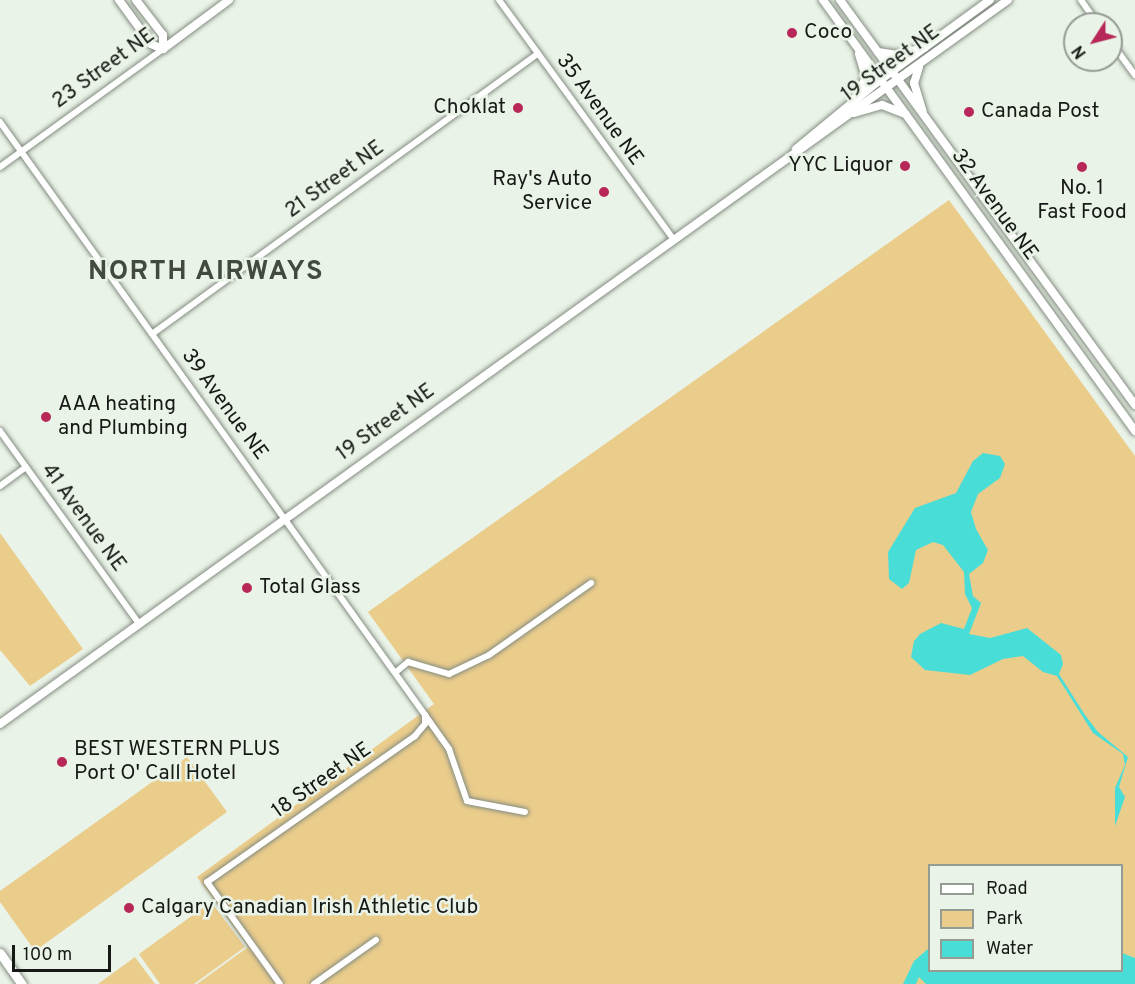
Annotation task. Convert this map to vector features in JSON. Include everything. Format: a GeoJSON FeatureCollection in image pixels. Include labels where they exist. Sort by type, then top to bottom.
{"type":"FeatureCollection","features":[{"type":"Feature","properties":{"kind":"main road","name":"32 Avenue NE"},"geometry":{"type":"LineString","coordinates":[[823,0],[1135,431]]}},
{"type":"Feature","properties":{"kind":"main road","name":"32 Avenue NE"},"geometry":{"type":"LineString","coordinates":[[840,0],[1135,405]]}},
{"type":"Feature","properties":{"kind":"main road"},"geometry":{"type":"LineString","coordinates":[[854,42],[866,77],[854,100]]}},
{"type":"Feature","properties":{"kind":"main road"},"geometry":{"type":"LineString","coordinates":[[878,52],[896,55],[924,48]]}},
{"type":"Feature","properties":{"kind":"main road"},"geometry":{"type":"LineString","coordinates":[[919,67],[914,83],[925,118]]}},
{"type":"Feature","properties":{"kind":"main road"},"geometry":{"type":"LineString","coordinates":[[854,113],[882,105],[908,116]]}},
{"type":"Feature","properties":{"kind":"main road"},"geometry":{"type":"LineString","coordinates":[[0,953],[22,984]]}},
{"type":"Feature","properties":{"kind":"street"},"geometry":{"type":"LineString","coordinates":[[119,0],[151,44],[163,49],[163,35],[136,0]]}},
{"type":"Feature","properties":{"kind":"street","name":"23 Street NE"},"geometry":{"type":"LineString","coordinates":[[0,167],[229,0]]}},
{"type":"Feature","properties":{"kind":"street","name":"35 Avenue NE"},"geometry":{"type":"LineString","coordinates":[[499,0],[673,239]]}},
{"type":"Feature","properties":{"kind":"street","name":"19 Street NE"},"geometry":{"type":"LineString","coordinates":[[793,152],[804,139],[881,79],[990,0]]}},
{"type":"Feature","properties":{"kind":"street","name":"19 Street NE"},"geometry":{"type":"LineString","coordinates":[[0,724],[793,152],[919,67],[1008,0]]}},
{"type":"Feature","properties":{"kind":"street","name":"21 Street NE"},"geometry":{"type":"LineString","coordinates":[[152,333],[538,54]]}},
{"type":"Feature","properties":{"kind":"street"},"geometry":{"type":"LineString","coordinates":[[1123,58],[1135,75]]}},
{"type":"Feature","properties":{"kind":"street","name":"39 Avenue NE"},"geometry":{"type":"LineString","coordinates":[[0,122],[425,715]]}},
{"type":"Feature","properties":{"kind":"street","name":"41 Avenue NE"},"geometry":{"type":"LineString","coordinates":[[0,431],[139,624]]}},
{"type":"Feature","properties":{"kind":"street"},"geometry":{"type":"LineString","coordinates":[[0,486],[26,467]]}},
{"type":"Feature","properties":{"kind":"street"},"geometry":{"type":"LineString","coordinates":[[396,672],[408,662],[449,674],[489,655],[591,583]]}},
{"type":"Feature","properties":{"kind":"street"},"geometry":{"type":"LineString","coordinates":[[425,715],[449,749],[467,801],[525,812]]}},
{"type":"Feature","properties":{"kind":"street","name":"18 Street NE"},"geometry":{"type":"LineString","coordinates":[[280,984],[207,882],[416,736],[425,724],[425,715]]}},
{"type":"Feature","properties":{"kind":"street"},"geometry":{"type":"LineString","coordinates":[[314,984],[376,940]]}},
{"type":"Feature","properties":{"kind":"green space"},"geometry":{"type":"Polygon","coordinates":[[[949,200],[1135,456],[1135,984],[197,984],[248,947],[197,877],[434,704],[368,612],[949,200]]]}},
{"type":"Feature","properties":{"kind":"green space"},"geometry":{"type":"Polygon","coordinates":[[[0,533],[83,649],[30,686],[0,650],[0,533]]]}},
{"type":"Feature","properties":{"kind":"green space"},"geometry":{"type":"Polygon","coordinates":[[[187,757],[227,812],[35,951],[0,902],[0,891],[187,757]]]}},
{"type":"Feature","properties":{"kind":"green space"},"geometry":{"type":"Polygon","coordinates":[[[211,902],[245,947],[194,984],[160,984],[139,954],[211,902]]]}},
{"type":"Feature","properties":{"kind":"green space"},"geometry":{"type":"Polygon","coordinates":[[[135,957],[155,984],[98,984],[135,957]]]}},
{"type":"Feature","properties":{"kind":"water"},"geometry":{"type":"Polygon","coordinates":[[[983,453],[1000,456],[1005,464],[1000,478],[978,494],[971,512],[976,529],[988,550],[983,563],[969,574],[973,596],[981,603],[969,634],[990,638],[1027,628],[1061,655],[1063,664],[1059,674],[1085,715],[1098,732],[1128,757],[1119,787],[1125,797],[1115,826],[1115,788],[1125,765],[1123,754],[1093,733],[1057,676],[1043,672],[1023,656],[1003,659],[970,675],[925,670],[911,657],[914,641],[920,634],[941,623],[964,629],[972,608],[965,594],[964,572],[943,545],[933,542],[916,550],[909,583],[902,589],[889,579],[888,552],[915,508],[956,493],[973,461],[983,453]]]}},
{"type":"Feature","properties":{"kind":"water"},"geometry":{"type":"Polygon","coordinates":[[[928,949],[928,972],[1123,972],[1123,953],[1135,958],[1135,984],[926,984],[919,977],[916,984],[903,984],[914,961],[928,949]]]}},
{"type":"Feature","properties":{"kind":"place","name":"Coco"},"geometry":{"type":"Point","coordinates":[792,33]}},
{"type":"Feature","properties":{"kind":"place","name":"Choklat"},"geometry":{"type":"Point","coordinates":[518,108]}},
{"type":"Feature","properties":{"kind":"place","name":"Canada Post"},"geometry":{"type":"Point","coordinates":[969,112]}},
{"type":"Feature","properties":{"kind":"place","name":"YYC Liquor"},"geometry":{"type":"Point","coordinates":[905,166]}},
{"type":"Feature","properties":{"kind":"place","name":"No. 1 Fast Food"},"geometry":{"type":"Point","coordinates":[1082,167]}},
{"type":"Feature","properties":{"kind":"place","name":"Ray's Auto Service"},"geometry":{"type":"Point","coordinates":[604,192]}},
{"type":"Feature","properties":{"kind":"place","name":"AAA heating and Plumbing"},"geometry":{"type":"Point","coordinates":[46,417]}},
{"type":"Feature","properties":{"kind":"place","name":"Total Glass"},"geometry":{"type":"Point","coordinates":[247,588]}},
{"type":"Feature","properties":{"kind":"place","name":"BEST WESTERN PLUS Port O' Call Hotel"},"geometry":{"type":"Point","coordinates":[62,762]}},
{"type":"Feature","properties":{"kind":"place","name":"Calgary Canadian Irish Athletic Club"},"geometry":{"type":"Point","coordinates":[129,908]}},
{"type":"Feature","properties":{"kind":"district","name":"NORTH AIRWAYS"},"geometry":{"type":"Point","coordinates":[206,273]}}]}
